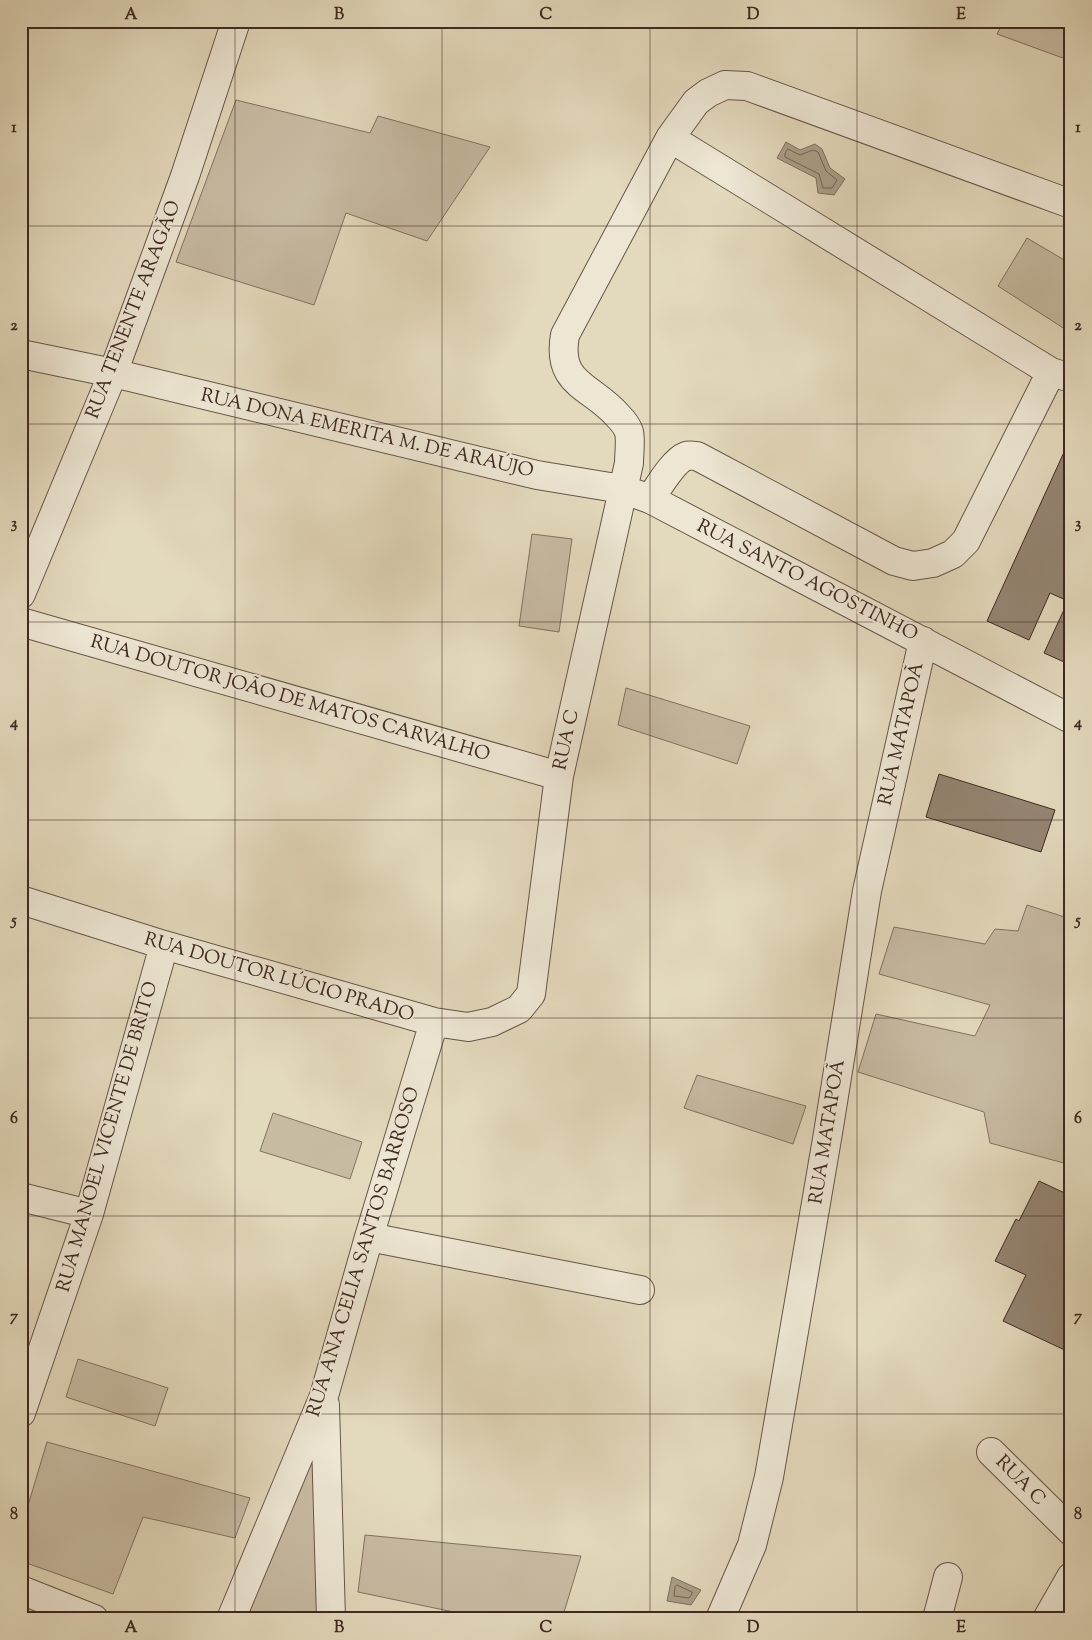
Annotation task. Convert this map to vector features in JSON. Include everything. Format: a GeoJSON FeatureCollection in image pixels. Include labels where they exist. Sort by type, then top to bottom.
{"type":"FeatureCollection","features":[{"type":"Feature","properties":{"kind":"street","name":"RUA TENENTE ARAGÃO"},"geometry":{"type":"LineString","coordinates":[[21,594],[113,373],[185,176],[236,21]]}},
{"type":"Feature","properties":{"kind":"street","name":"RUA C"},"geometry":{"type":"LineString","coordinates":[[531,994],[559,776],[629,463],[629,432],[622,420],[611,407],[572,377],[565,366],[563,350],[565,335],[670,138],[696,102],[708,93],[725,85],[747,86],[1071,204]]}},
{"type":"Feature","properties":{"kind":"street"},"geometry":{"type":"LineString","coordinates":[[650,499],[662,480],[681,459],[688,455],[697,456],[894,560],[913,566],[933,563],[953,554],[966,541],[1061,375],[670,138]]}},
{"type":"Feature","properties":{"kind":"street","name":"RUA DONA EMERITA M. DE ARAÚJO"},"geometry":{"type":"LineString","coordinates":[[21,354],[113,373],[537,475],[622,489]]}},
{"type":"Feature","properties":{"kind":"street","name":"RUA SANTO AGOSTINHO"},"geometry":{"type":"LineString","coordinates":[[622,489],[650,499],[1071,718]]}},
{"type":"Feature","properties":{"kind":"street","name":"RUA DOUTOR JOÃO DE MATOS CARVALHO"},"geometry":{"type":"LineString","coordinates":[[21,622],[559,776]]}},
{"type":"Feature","properties":{"kind":"street","name":"RUA MATAPOÃ"},"geometry":{"type":"LineString","coordinates":[[720,1619],[752,1545],[769,1478],[830,1123],[867,891],[924,641]]}},
{"type":"Feature","properties":{"kind":"street","name":"RUA DOUTOR LÚCIO PRADO"},"geometry":{"type":"LineString","coordinates":[[21,900],[164,945],[434,1022],[468,1026],[492,1022],[519,1010],[531,994]]}},
{"type":"Feature","properties":{"kind":"street","name":"RUA MANOEL VICENTE DE BRITO"},"geometry":{"type":"LineString","coordinates":[[21,1413],[89,1214],[164,945]]}},
{"type":"Feature","properties":{"kind":"street","name":"RUA ANA CELIA SANTOS BARROSO"},"geometry":{"type":"LineString","coordinates":[[231,1619],[324,1396],[369,1237],[434,1022]]}},
{"type":"Feature","properties":{"kind":"street"},"geometry":{"type":"LineString","coordinates":[[21,1196],[89,1214]]}},
{"type":"Feature","properties":{"kind":"street"},"geometry":{"type":"LineString","coordinates":[[369,1237],[640,1290]]}},
{"type":"Feature","properties":{"kind":"street"},"geometry":{"type":"LineString","coordinates":[[324,1396],[331,1619]]}},
{"type":"Feature","properties":{"kind":"street","name":"RUA C"},"geometry":{"type":"LineString","coordinates":[[991,1452],[1071,1532]]}},
{"type":"Feature","properties":{"kind":"street"},"geometry":{"type":"LineString","coordinates":[[937,1619],[948,1577]]}},
{"type":"Feature","properties":{"kind":"street"},"geometry":{"type":"LineString","coordinates":[[1047,1619],[1071,1577]]}},
{"type":"Feature","properties":{"kind":"street"},"geometry":{"type":"LineString","coordinates":[[21,1590],[93,1619]]}},
{"type":"Feature","properties":{"kind":"shaded area"},"geometry":{"type":"Polygon","coordinates":[[[1004,21],[1071,21],[1071,61],[997,34],[1004,21]]]}},
{"type":"Feature","properties":{"kind":"shaded area"},"geometry":{"type":"Polygon","coordinates":[[[236,100],[370,133],[378,116],[490,147],[427,241],[346,213],[314,305],[176,262],[236,100]]]}},
{"type":"Feature","properties":{"kind":"shaded area"},"geometry":{"type":"Polygon","coordinates":[[[1027,238],[1071,264],[1071,333],[998,286],[1027,238]]]}},
{"type":"Feature","properties":{"kind":"shaded area"},"geometry":{"type":"Polygon","coordinates":[[[532,534],[572,539],[559,632],[519,626],[532,534]]]}},
{"type":"Feature","properties":{"kind":"shaded area"},"geometry":{"type":"Polygon","coordinates":[[[626,688],[750,726],[737,764],[618,725],[626,688]]]}},
{"type":"Feature","properties":{"kind":"shaded area"},"geometry":{"type":"Polygon","coordinates":[[[1027,905],[1071,919],[1071,1165],[990,1143],[984,1112],[858,1072],[876,1014],[975,1036],[990,1005],[879,974],[894,927],[985,944],[995,929],[1018,931],[1027,905]]]}},
{"type":"Feature","properties":{"kind":"shaded area"},"geometry":{"type":"Polygon","coordinates":[[[697,1075],[806,1106],[793,1144],[684,1108],[697,1075]]]}},
{"type":"Feature","properties":{"kind":"shaded area"},"geometry":{"type":"Polygon","coordinates":[[[273,1113],[362,1142],[350,1179],[260,1151],[273,1113]]]}},
{"type":"Feature","properties":{"kind":"shaded area"},"geometry":{"type":"Polygon","coordinates":[[[78,1359],[168,1388],[155,1426],[66,1397],[78,1359]]]}},
{"type":"Feature","properties":{"kind":"shaded area"},"geometry":{"type":"Polygon","coordinates":[[[327,1406],[336,1619],[243,1619],[327,1406]]]}},
{"type":"Feature","properties":{"kind":"shaded area"},"geometry":{"type":"Polygon","coordinates":[[[47,1442],[250,1498],[235,1538],[143,1517],[113,1594],[21,1561],[21,1529],[47,1442]]]}},
{"type":"Feature","properties":{"kind":"shaded area"},"geometry":{"type":"Polygon","coordinates":[[[365,1535],[581,1556],[562,1619],[487,1619],[358,1592],[365,1535]]]}},
{"type":"Feature","properties":{"kind":"water"},"geometry":{"type":"Polygon","coordinates":[[[786,142],[800,150],[815,144],[822,149],[830,168],[845,179],[834,195],[818,193],[816,178],[777,158],[786,142]]]}},
{"type":"Feature","properties":{"kind":"water"},"geometry":{"type":"Polygon","coordinates":[[[672,1577],[701,1590],[691,1605],[667,1601],[672,1577]]]}},
{"type":"Feature","properties":{"kind":"building"},"geometry":{"type":"Polygon","coordinates":[[[1065,450],[1071,452],[1071,665],[1044,653],[1068,601],[1050,593],[1029,640],[987,621],[1065,450]]]}},
{"type":"Feature","properties":{"kind":"building"},"geometry":{"type":"Polygon","coordinates":[[[939,774],[1055,810],[1041,852],[926,817],[939,774]]]}},
{"type":"Feature","properties":{"kind":"building"},"geometry":{"type":"Polygon","coordinates":[[[1039,1181],[1071,1196],[1071,1353],[1003,1321],[1026,1275],[995,1261],[1016,1219],[1019,1221],[1039,1181]]]}}]}
